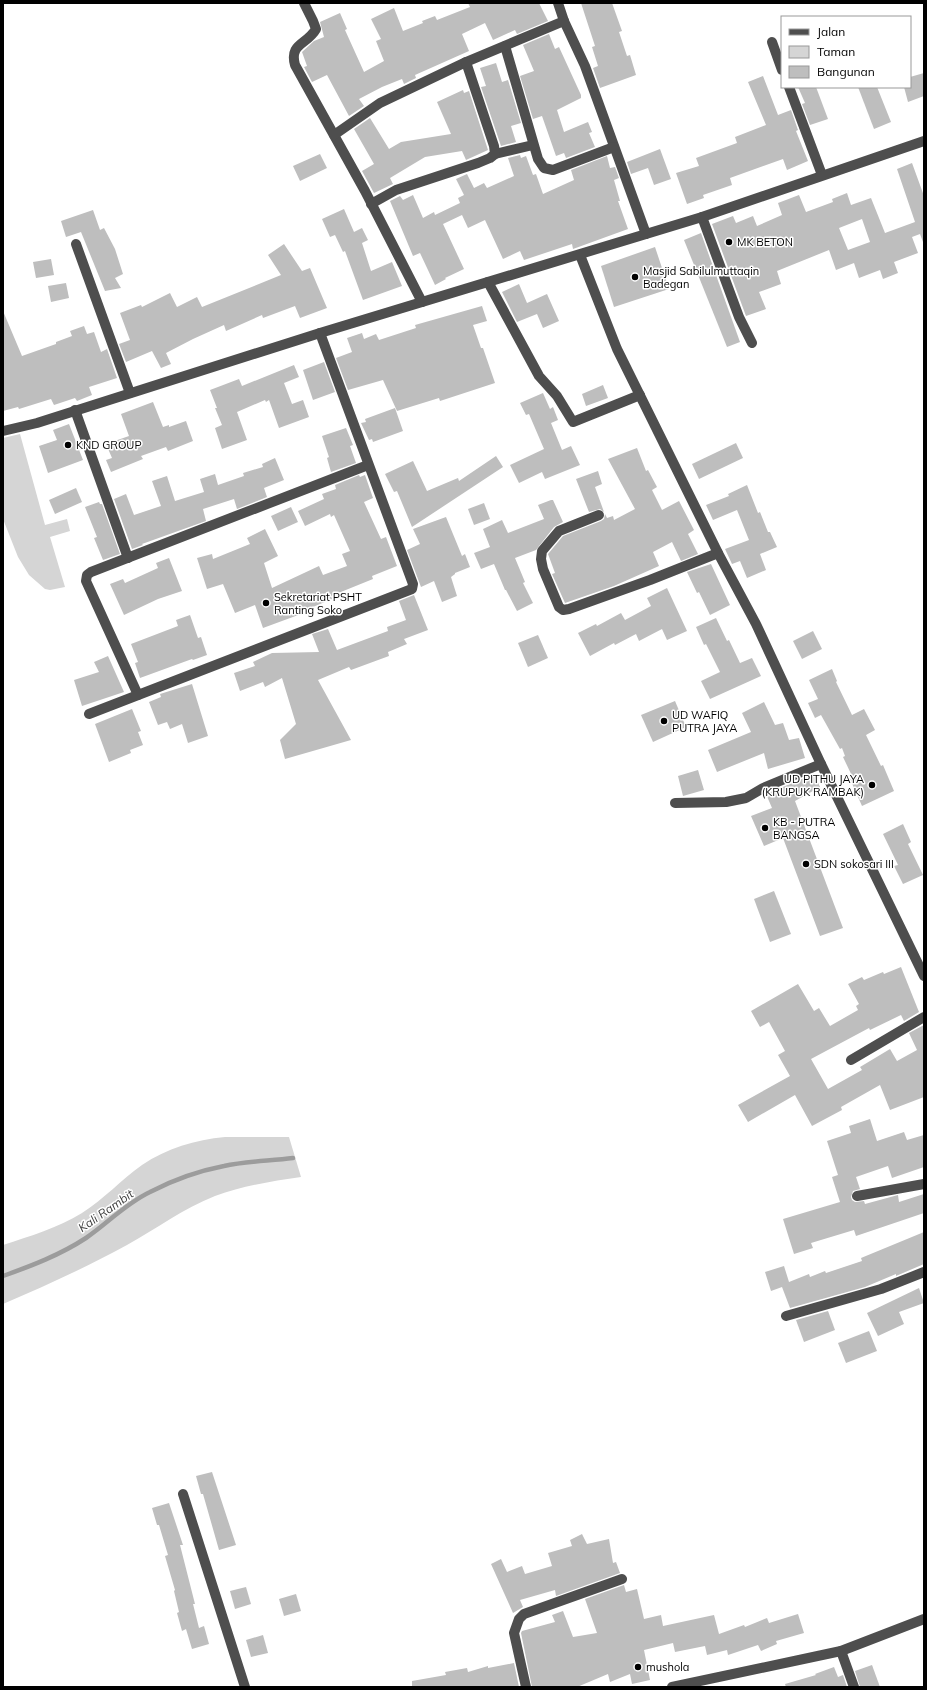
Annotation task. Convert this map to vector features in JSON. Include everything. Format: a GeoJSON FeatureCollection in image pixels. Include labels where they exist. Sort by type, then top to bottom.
{"type":"FeatureCollection","features":[{"type":"Feature","properties":{"kind":"street"},"geometry":{"type":"LineString","coordinates":[[304,3],[314,21],[316,29],[312,36],[294,51],[292,56],[294,65],[372,204],[422,302]]}},
{"type":"Feature","properties":{"kind":"street"},"geometry":{"type":"LineString","coordinates":[[558,3],[564,21],[584,66],[646,234]]}},
{"type":"Feature","properties":{"kind":"street"},"geometry":{"type":"LineString","coordinates":[[334,134],[380,103],[466,62],[564,21]]}},
{"type":"Feature","properties":{"kind":"street"},"geometry":{"type":"LineString","coordinates":[[772,42],[781,67]]}},
{"type":"Feature","properties":{"kind":"street"},"geometry":{"type":"LineString","coordinates":[[505,46],[538,160],[544,168],[553,170],[614,147]]}},
{"type":"Feature","properties":{"kind":"street"},"geometry":{"type":"LineString","coordinates":[[466,62],[494,146],[495,154]]}},
{"type":"Feature","properties":{"kind":"street"},"geometry":{"type":"LineString","coordinates":[[789,88],[822,175]]}},
{"type":"Feature","properties":{"kind":"street"},"geometry":{"type":"LineString","coordinates":[[3,431],[37,423],[320,333],[702,217],[924,141]]}},
{"type":"Feature","properties":{"kind":"street"},"geometry":{"type":"LineString","coordinates":[[372,204],[396,190],[478,163],[495,154],[534,145]]}},
{"type":"Feature","properties":{"kind":"street"},"geometry":{"type":"LineString","coordinates":[[702,217],[739,317],[752,343]]}},
{"type":"Feature","properties":{"kind":"street"},"geometry":{"type":"LineString","coordinates":[[76,244],[130,393]]}},
{"type":"Feature","properties":{"kind":"street"},"geometry":{"type":"LineString","coordinates":[[580,255],[617,349],[718,553],[756,624],[821,764],[924,976]]}},
{"type":"Feature","properties":{"kind":"street"},"geometry":{"type":"LineString","coordinates":[[488,282],[539,376],[557,396],[573,422],[640,395]]}},
{"type":"Feature","properties":{"kind":"street"},"geometry":{"type":"LineString","coordinates":[[89,714],[412,590],[413,584],[320,333]]}},
{"type":"Feature","properties":{"kind":"street"},"geometry":{"type":"LineString","coordinates":[[75,410],[128,558]]}},
{"type":"Feature","properties":{"kind":"street"},"geometry":{"type":"LineString","coordinates":[[138,695],[86,580],[87,576],[91,572],[368,465]]}},
{"type":"Feature","properties":{"kind":"street"},"geometry":{"type":"LineString","coordinates":[[599,515],[559,531],[542,551],[541,559],[543,569],[559,607],[563,610],[650,580],[718,553]]}},
{"type":"Feature","properties":{"kind":"street"},"geometry":{"type":"LineString","coordinates":[[675,803],[726,802],[746,798],[763,788],[821,764]]}},
{"type":"Feature","properties":{"kind":"street"},"geometry":{"type":"LineString","coordinates":[[851,1060],[924,1017]]}},
{"type":"Feature","properties":{"kind":"street"},"geometry":{"type":"LineString","coordinates":[[856,1196],[924,1184]]}},
{"type":"Feature","properties":{"kind":"street"},"geometry":{"type":"LineString","coordinates":[[786,1316],[881,1289],[924,1272]]}},
{"type":"Feature","properties":{"kind":"street"},"geometry":{"type":"LineString","coordinates":[[183,1494],[244,1687]]}},
{"type":"Feature","properties":{"kind":"street"},"geometry":{"type":"LineString","coordinates":[[526,1687],[514,1633],[519,1619],[524,1614],[622,1579]]}},
{"type":"Feature","properties":{"kind":"street"},"geometry":{"type":"LineString","coordinates":[[672,1687],[841,1651],[924,1619]]}},
{"type":"Feature","properties":{"kind":"street"},"geometry":{"type":"LineString","coordinates":[[841,1651],[854,1687]]}},
{"type":"Feature","properties":{"kind":"green space"},"geometry":{"type":"Polygon","coordinates":[[[20,434],[45,525],[67,519],[70,531],[50,537],[65,587],[50,590],[45,589],[29,575],[18,557],[3,519],[3,438],[20,434]]]}},
{"type":"Feature","properties":{"kind":"green space"},"geometry":{"type":"Polygon","coordinates":[[[225,1137],[289,1137],[301,1177],[268,1182],[215,1196],[181,1213],[97,1261],[3,1304],[3,1245],[44,1231],[82,1213],[98,1202],[142,1165],[171,1149],[203,1140],[225,1137]]]}},
{"type":"Feature","properties":{"kind":"building"},"geometry":{"type":"Polygon","coordinates":[[[468,3],[539,3],[548,21],[517,34],[515,30],[493,40],[485,23],[462,34],[469,51],[415,75],[416,78],[404,84],[402,79],[359,99],[364,106],[349,116],[327,75],[312,82],[304,67],[307,66],[302,52],[314,41],[324,37],[320,22],[340,13],[347,29],[345,30],[364,72],[384,61],[376,41],[381,39],[371,19],[394,8],[403,31],[423,23],[422,21],[435,16],[437,20],[470,7],[468,3]]]}},
{"type":"Feature","properties":{"kind":"building"},"geometry":{"type":"Polygon","coordinates":[[[581,3],[612,3],[622,31],[619,32],[627,56],[630,55],[636,75],[600,88],[593,68],[598,66],[592,47],[595,46],[581,3]]]}},
{"type":"Feature","properties":{"kind":"building"},"geometry":{"type":"Polygon","coordinates":[[[549,34],[555,49],[559,47],[581,95],[581,98],[557,110],[564,132],[588,122],[592,132],[589,133],[595,147],[566,158],[564,153],[556,156],[542,116],[533,119],[520,76],[534,71],[523,45],[549,34]]]}},
{"type":"Feature","properties":{"kind":"building"},"geometry":{"type":"Polygon","coordinates":[[[496,63],[502,82],[508,80],[521,123],[511,126],[516,142],[501,146],[481,87],[486,86],[480,68],[496,63]]]}},
{"type":"Feature","properties":{"kind":"building"},"geometry":{"type":"Polygon","coordinates":[[[924,73],[924,96],[908,102],[904,88],[911,88],[911,77],[924,73]]]}},
{"type":"Feature","properties":{"kind":"building"},"geometry":{"type":"Polygon","coordinates":[[[763,76],[778,115],[791,110],[798,130],[796,131],[808,161],[787,170],[783,159],[730,178],[732,185],[703,195],[704,198],[687,204],[676,173],[699,166],[696,158],[737,143],[735,137],[766,125],[748,82],[763,76]]]}},
{"type":"Feature","properties":{"kind":"building"},"geometry":{"type":"Polygon","coordinates":[[[798,88],[816,88],[828,119],[810,125],[802,104],[805,103],[798,88]]]}},
{"type":"Feature","properties":{"kind":"building"},"geometry":{"type":"Polygon","coordinates":[[[858,88],[877,88],[891,122],[874,129],[858,88]]]}},
{"type":"Feature","properties":{"kind":"building"},"geometry":{"type":"Polygon","coordinates":[[[463,90],[464,93],[469,91],[488,150],[466,160],[462,151],[425,157],[390,178],[393,184],[374,193],[362,171],[374,164],[354,129],[370,118],[389,149],[401,142],[451,134],[437,102],[463,90]]]}},
{"type":"Feature","properties":{"kind":"building"},"geometry":{"type":"Polygon","coordinates":[[[660,149],[671,179],[654,185],[648,168],[631,174],[627,162],[660,149]]]}},
{"type":"Feature","properties":{"kind":"building"},"geometry":{"type":"Polygon","coordinates":[[[320,154],[327,168],[300,181],[293,166],[320,154]]]}},
{"type":"Feature","properties":{"kind":"building"},"geometry":{"type":"Polygon","coordinates":[[[520,155],[521,158],[526,156],[533,175],[536,174],[543,194],[574,180],[571,170],[607,156],[610,168],[615,167],[619,178],[614,180],[620,201],[618,201],[628,229],[573,249],[572,244],[524,260],[520,251],[503,259],[485,220],[468,228],[462,215],[443,224],[464,269],[445,278],[446,279],[435,285],[420,253],[413,256],[390,201],[400,196],[403,200],[413,195],[423,218],[434,212],[435,215],[460,203],[458,198],[464,195],[456,179],[467,174],[474,188],[484,183],[487,188],[514,176],[508,158],[520,155]]]}},
{"type":"Feature","properties":{"kind":"building"},"geometry":{"type":"Polygon","coordinates":[[[912,163],[924,196],[924,242],[920,234],[912,237],[918,253],[894,262],[898,273],[883,279],[880,270],[859,278],[854,263],[836,270],[829,250],[777,271],[781,284],[759,292],[766,309],[746,316],[712,224],[733,216],[736,223],[753,216],[757,226],[782,215],[778,203],[799,195],[806,212],[833,202],[832,199],[847,193],[851,205],[871,198],[885,233],[915,222],[897,169],[912,163]],[[862,219],[839,228],[848,250],[870,242],[862,219]]]}},
{"type":"Feature","properties":{"kind":"building"},"geometry":{"type":"Polygon","coordinates":[[[344,209],[354,232],[362,228],[368,240],[362,243],[371,271],[392,262],[402,286],[363,300],[345,251],[343,252],[335,235],[330,237],[322,219],[344,209]]]}},
{"type":"Feature","properties":{"kind":"building"},"geometry":{"type":"Polygon","coordinates":[[[93,210],[100,230],[104,228],[115,249],[123,274],[115,278],[121,288],[105,291],[81,232],[66,237],[61,221],[93,210]]]}},
{"type":"Feature","properties":{"kind":"building"},"geometry":{"type":"Polygon","coordinates":[[[701,233],[740,342],[727,347],[684,240],[701,233]]]}},
{"type":"Feature","properties":{"kind":"building"},"geometry":{"type":"Polygon","coordinates":[[[284,244],[302,271],[310,268],[327,308],[300,318],[295,306],[263,318],[262,315],[226,331],[224,325],[166,353],[171,364],[161,368],[152,351],[126,362],[119,344],[130,340],[120,313],[141,305],[142,307],[170,293],[177,307],[197,297],[202,307],[281,275],[268,255],[284,244]]]}},
{"type":"Feature","properties":{"kind":"building","name":"Masjid Sabilulmuttaqin Badegan"},"geometry":{"type":"Polygon","coordinates":[[[655,247],[669,289],[614,307],[601,266],[655,247]]]}},
{"type":"Feature","properties":{"kind":"building"},"geometry":{"type":"Polygon","coordinates":[[[51,259],[54,275],[36,278],[33,262],[51,259]]]}},
{"type":"Feature","properties":{"kind":"building"},"geometry":{"type":"Polygon","coordinates":[[[66,283],[69,298],[51,302],[48,286],[66,283]]]}},
{"type":"Feature","properties":{"kind":"building"},"geometry":{"type":"Polygon","coordinates":[[[519,284],[527,303],[547,294],[559,321],[543,328],[537,314],[517,322],[502,292],[519,284]]]}},
{"type":"Feature","properties":{"kind":"building"},"geometry":{"type":"Polygon","coordinates":[[[482,306],[487,321],[473,325],[495,383],[440,401],[439,398],[397,411],[383,380],[348,390],[336,358],[352,352],[347,338],[362,333],[364,339],[376,334],[379,340],[416,328],[415,325],[482,306]]]}},
{"type":"Feature","properties":{"kind":"building"},"geometry":{"type":"Polygon","coordinates":[[[3,311],[22,356],[56,344],[56,342],[72,336],[70,331],[84,326],[87,334],[94,332],[101,352],[107,349],[117,378],[89,387],[92,395],[77,401],[75,398],[54,405],[51,399],[19,409],[18,407],[3,411],[3,311]]]}},
{"type":"Feature","properties":{"kind":"building"},"geometry":{"type":"Polygon","coordinates":[[[324,362],[335,392],[313,400],[303,370],[324,362]]]}},
{"type":"Feature","properties":{"kind":"building"},"geometry":{"type":"Polygon","coordinates":[[[294,365],[299,377],[284,383],[292,404],[303,400],[309,417],[279,428],[269,400],[266,402],[265,400],[237,412],[247,440],[222,449],[215,428],[222,425],[210,390],[239,379],[242,386],[294,365]]]}},
{"type":"Feature","properties":{"kind":"building"},"geometry":{"type":"Polygon","coordinates":[[[603,385],[608,398],[586,406],[582,394],[603,385]]]}},
{"type":"Feature","properties":{"kind":"building"},"geometry":{"type":"Polygon","coordinates":[[[543,393],[550,409],[553,407],[558,420],[551,423],[562,450],[571,446],[580,465],[545,479],[542,472],[519,483],[510,465],[544,449],[529,414],[526,415],[520,403],[543,393]]]}},
{"type":"Feature","properties":{"kind":"building"},"geometry":{"type":"Polygon","coordinates":[[[153,402],[163,427],[169,425],[169,427],[186,421],[193,441],[168,451],[166,447],[141,456],[143,459],[111,472],[106,460],[112,458],[106,444],[129,436],[121,414],[153,402]]]}},
{"type":"Feature","properties":{"kind":"building"},"geometry":{"type":"Polygon","coordinates":[[[395,408],[403,431],[373,442],[372,439],[369,440],[361,423],[366,422],[365,419],[395,408]]]}},
{"type":"Feature","properties":{"kind":"building"},"geometry":{"type":"Polygon","coordinates":[[[69,424],[83,460],[48,473],[39,446],[57,440],[53,430],[69,424]]]}},
{"type":"Feature","properties":{"kind":"building"},"geometry":{"type":"Polygon","coordinates":[[[346,428],[353,445],[350,446],[356,463],[331,472],[327,458],[329,457],[322,436],[346,428]]]}},
{"type":"Feature","properties":{"kind":"building"},"geometry":{"type":"Polygon","coordinates":[[[736,443],[743,458],[699,479],[692,464],[736,443]]]}},
{"type":"Feature","properties":{"kind":"building"},"geometry":{"type":"Polygon","coordinates":[[[637,448],[646,471],[648,470],[657,487],[652,490],[662,510],[679,501],[694,530],[688,534],[698,554],[681,561],[672,542],[653,552],[659,566],[614,586],[565,603],[552,574],[555,573],[548,554],[563,536],[601,521],[604,519],[605,514],[607,518],[613,516],[614,520],[635,509],[608,459],[637,448]]]}},
{"type":"Feature","properties":{"kind":"building"},"geometry":{"type":"Polygon","coordinates":[[[496,456],[503,467],[412,527],[397,491],[394,492],[385,474],[413,461],[427,491],[458,478],[459,481],[496,456]]]}},
{"type":"Feature","properties":{"kind":"building"},"geometry":{"type":"Polygon","coordinates":[[[275,458],[284,480],[264,488],[267,497],[237,509],[234,499],[203,509],[206,521],[132,549],[114,499],[126,494],[134,515],[161,506],[152,481],[167,476],[175,501],[204,492],[200,479],[215,474],[218,485],[244,476],[243,473],[263,467],[262,464],[275,458]]]}},
{"type":"Feature","properties":{"kind":"building"},"geometry":{"type":"Polygon","coordinates":[[[598,471],[602,484],[595,487],[604,512],[600,509],[589,512],[576,479],[598,471]]]}},
{"type":"Feature","properties":{"kind":"building"},"geometry":{"type":"Polygon","coordinates":[[[359,475],[360,477],[365,475],[373,498],[364,502],[381,539],[386,537],[397,566],[372,576],[373,579],[331,596],[332,599],[301,612],[301,614],[263,628],[255,605],[235,613],[223,584],[207,589],[197,558],[212,554],[213,559],[250,544],[247,538],[265,529],[278,556],[264,563],[272,588],[319,566],[323,575],[347,566],[342,554],[350,551],[334,515],[331,517],[330,514],[305,526],[298,511],[324,499],[322,494],[336,489],[335,485],[359,475]]]}},
{"type":"Feature","properties":{"kind":"building"},"geometry":{"type":"Polygon","coordinates":[[[747,485],[758,513],[760,512],[768,532],[770,532],[777,547],[760,554],[766,570],[747,578],[740,561],[732,564],[725,549],[749,540],[737,510],[713,520],[706,505],[729,496],[728,494],[747,485]]]}},
{"type":"Feature","properties":{"kind":"building"},"geometry":{"type":"Polygon","coordinates":[[[76,488],[82,502],[55,514],[49,500],[76,488]]]}},
{"type":"Feature","properties":{"kind":"building"},"geometry":{"type":"Polygon","coordinates":[[[553,500],[563,522],[554,527],[536,550],[515,558],[525,582],[523,583],[533,603],[517,611],[505,590],[494,564],[481,569],[474,553],[490,547],[483,529],[502,520],[508,533],[544,519],[538,505],[553,500]]]}},
{"type":"Feature","properties":{"kind":"building"},"geometry":{"type":"Polygon","coordinates":[[[99,502],[102,504],[120,554],[103,560],[94,538],[97,537],[85,507],[99,502]]]}},
{"type":"Feature","properties":{"kind":"building"},"geometry":{"type":"Polygon","coordinates":[[[484,503],[490,519],[474,525],[468,509],[484,503]]]}},
{"type":"Feature","properties":{"kind":"building"},"geometry":{"type":"Polygon","coordinates":[[[291,507],[298,522],[278,531],[271,516],[291,507]]]}},
{"type":"Feature","properties":{"kind":"building"},"geometry":{"type":"Polygon","coordinates":[[[446,517],[462,556],[465,554],[470,567],[455,573],[451,577],[457,596],[442,602],[434,581],[421,587],[407,550],[420,544],[413,529],[446,517]]]}},
{"type":"Feature","properties":{"kind":"building"},"geometry":{"type":"Polygon","coordinates":[[[169,558],[182,591],[158,599],[124,615],[110,584],[123,579],[125,583],[158,568],[156,563],[169,558]]]}},
{"type":"Feature","properties":{"kind":"building"},"geometry":{"type":"Polygon","coordinates":[[[711,564],[730,605],[710,615],[687,572],[711,564]]]}},
{"type":"Feature","properties":{"kind":"building"},"geometry":{"type":"Polygon","coordinates":[[[667,588],[687,631],[667,640],[662,629],[639,641],[636,634],[615,645],[614,643],[590,656],[578,633],[596,624],[597,626],[621,613],[625,620],[651,606],[647,598],[667,588]]]}},
{"type":"Feature","properties":{"kind":"building"},"geometry":{"type":"Polygon","coordinates":[[[414,595],[428,630],[404,639],[407,644],[388,652],[389,656],[351,670],[349,667],[318,680],[351,740],[285,759],[280,740],[296,724],[282,678],[265,687],[263,682],[240,691],[234,673],[255,666],[253,662],[272,653],[319,652],[312,634],[328,629],[337,650],[388,631],[387,627],[406,620],[399,601],[414,595]]]}},
{"type":"Feature","properties":{"kind":"building"},"geometry":{"type":"Polygon","coordinates":[[[190,615],[198,638],[201,637],[207,655],[140,678],[135,663],[138,662],[131,644],[178,626],[176,620],[190,615]]]}},
{"type":"Feature","properties":{"kind":"building"},"geometry":{"type":"Polygon","coordinates":[[[716,618],[740,663],[752,658],[761,676],[710,699],[701,681],[720,672],[706,644],[704,645],[696,627],[716,618]]]}},
{"type":"Feature","properties":{"kind":"building"},"geometry":{"type":"Polygon","coordinates":[[[813,631],[822,649],[802,659],[793,641],[813,631]]]}},
{"type":"Feature","properties":{"kind":"building"},"geometry":{"type":"Polygon","coordinates":[[[538,635],[548,658],[528,667],[518,643],[538,635]]]}},
{"type":"Feature","properties":{"kind":"building"},"geometry":{"type":"Polygon","coordinates":[[[108,656],[124,692],[82,706],[74,680],[99,672],[94,662],[108,656]]]}},
{"type":"Feature","properties":{"kind":"building"},"geometry":{"type":"Polygon","coordinates":[[[832,669],[837,681],[836,682],[852,715],[864,709],[875,730],[866,735],[881,766],[883,765],[894,791],[862,806],[850,779],[853,778],[843,757],[845,756],[842,748],[840,749],[821,715],[815,718],[808,703],[818,699],[809,680],[832,669]]]}},
{"type":"Feature","properties":{"kind":"building"},"geometry":{"type":"Polygon","coordinates":[[[192,684],[208,736],[188,743],[182,724],[170,729],[167,722],[158,725],[149,702],[161,697],[160,694],[192,684]]]}},
{"type":"Feature","properties":{"kind":"building","name":"UD WAFIQ PUTRA JAYA"},"geometry":{"type":"Polygon","coordinates":[[[675,701],[686,727],[653,742],[641,715],[675,701]]]}},
{"type":"Feature","properties":{"kind":"building"},"geometry":{"type":"Polygon","coordinates":[[[764,702],[775,725],[783,723],[789,740],[799,738],[805,758],[768,769],[764,753],[717,772],[708,750],[751,732],[742,713],[764,702]]]}},
{"type":"Feature","properties":{"kind":"building"},"geometry":{"type":"Polygon","coordinates":[[[132,709],[141,731],[138,732],[143,745],[130,750],[131,753],[109,762],[95,724],[132,709]]]}},
{"type":"Feature","properties":{"kind":"building"},"geometry":{"type":"Polygon","coordinates":[[[698,770],[704,790],[683,796],[678,776],[698,770]]]}},
{"type":"Feature","properties":{"kind":"building","name":"SDN sokosari III"},"geometry":{"type":"Polygon","coordinates":[[[814,774],[820,787],[795,801],[843,928],[820,936],[783,838],[764,846],[751,816],[772,808],[766,794],[814,774]]]}},
{"type":"Feature","properties":{"kind":"building"},"geometry":{"type":"Polygon","coordinates":[[[903,824],[911,842],[908,844],[923,875],[903,884],[894,866],[898,865],[883,834],[903,824]]]}},
{"type":"Feature","properties":{"kind":"building"},"geometry":{"type":"Polygon","coordinates":[[[774,891],[791,934],[770,942],[754,899],[774,891]]]}},
{"type":"Feature","properties":{"kind":"building"},"geometry":{"type":"Polygon","coordinates":[[[901,967],[919,1012],[904,1021],[901,1015],[870,1030],[869,1028],[811,1059],[828,1089],[862,1070],[860,1067],[890,1049],[897,1061],[917,1050],[909,1033],[924,1025],[924,1097],[890,1110],[880,1085],[841,1107],[842,1110],[812,1126],[795,1095],[748,1122],[738,1105],[790,1076],[778,1055],[785,1051],[769,1022],[760,1027],[751,1011],[798,984],[814,1011],[819,1008],[830,1026],[858,1010],[856,1006],[859,1004],[848,984],[862,977],[864,980],[883,972],[884,974],[901,967]]]}},
{"type":"Feature","properties":{"kind":"building"},"geometry":{"type":"Polygon","coordinates":[[[870,1119],[877,1141],[904,1132],[907,1140],[924,1135],[924,1167],[892,1178],[888,1166],[856,1177],[860,1189],[853,1191],[851,1197],[852,1200],[855,1202],[864,1201],[865,1204],[898,1195],[899,1202],[924,1194],[924,1213],[856,1236],[854,1230],[811,1243],[813,1248],[794,1254],[783,1219],[840,1202],[832,1177],[838,1175],[827,1141],[851,1133],[849,1126],[870,1119]]]}},
{"type":"Feature","properties":{"kind":"building"},"geometry":{"type":"Polygon","coordinates":[[[924,1232],[924,1264],[896,1276],[896,1274],[865,1287],[790,1308],[782,1287],[771,1291],[765,1272],[784,1266],[789,1282],[809,1274],[810,1277],[825,1271],[826,1273],[862,1261],[861,1258],[924,1232]]]}},
{"type":"Feature","properties":{"kind":"building"},"geometry":{"type":"Polygon","coordinates":[[[919,1288],[924,1303],[899,1312],[904,1324],[878,1336],[867,1313],[919,1288]]]}},
{"type":"Feature","properties":{"kind":"building"},"geometry":{"type":"Polygon","coordinates":[[[828,1311],[835,1330],[804,1342],[796,1320],[828,1311]]]}},
{"type":"Feature","properties":{"kind":"building"},"geometry":{"type":"Polygon","coordinates":[[[869,1331],[877,1351],[846,1363],[838,1343],[869,1331]]]}},
{"type":"Feature","properties":{"kind":"building"},"geometry":{"type":"Polygon","coordinates":[[[212,1472],[236,1545],[219,1550],[203,1494],[201,1494],[196,1476],[212,1472]]]}},
{"type":"Feature","properties":{"kind":"building"},"geometry":{"type":"Polygon","coordinates":[[[169,1503],[183,1545],[180,1545],[195,1604],[193,1604],[199,1628],[204,1626],[209,1644],[192,1649],[186,1629],[182,1631],[177,1613],[179,1612],[175,1590],[165,1556],[168,1555],[152,1508],[169,1503]]]}},
{"type":"Feature","properties":{"kind":"building"},"geometry":{"type":"Polygon","coordinates":[[[582,1534],[587,1544],[609,1539],[613,1563],[616,1562],[620,1573],[556,1596],[555,1590],[520,1600],[523,1607],[513,1613],[491,1564],[501,1559],[507,1572],[522,1566],[525,1574],[552,1566],[548,1553],[572,1546],[570,1540],[582,1534]]]}},
{"type":"Feature","properties":{"kind":"building"},"geometry":{"type":"Polygon","coordinates":[[[624,1585],[626,1592],[637,1589],[644,1619],[661,1615],[663,1626],[714,1615],[719,1634],[744,1625],[745,1627],[767,1618],[769,1623],[798,1614],[804,1633],[776,1641],[777,1644],[761,1651],[758,1645],[728,1655],[727,1650],[707,1655],[705,1646],[675,1652],[673,1643],[644,1650],[650,1680],[632,1684],[630,1674],[610,1682],[608,1674],[577,1687],[532,1687],[521,1633],[522,1631],[555,1622],[552,1615],[563,1611],[573,1637],[597,1633],[585,1599],[624,1585]]]}},
{"type":"Feature","properties":{"kind":"building"},"geometry":{"type":"Polygon","coordinates":[[[246,1587],[251,1604],[235,1609],[230,1591],[246,1587]]]}},
{"type":"Feature","properties":{"kind":"building"},"geometry":{"type":"Polygon","coordinates":[[[296,1594],[301,1611],[284,1616],[279,1599],[296,1594]]]}},
{"type":"Feature","properties":{"kind":"building"},"geometry":{"type":"Polygon","coordinates":[[[263,1635],[268,1653],[251,1657],[246,1640],[263,1635]]]}},
{"type":"Feature","properties":{"kind":"building"},"geometry":{"type":"Polygon","coordinates":[[[514,1663],[519,1687],[412,1687],[412,1681],[446,1675],[445,1672],[467,1668],[468,1672],[488,1666],[488,1668],[514,1663]]]}},
{"type":"Feature","properties":{"kind":"building"},"geometry":{"type":"Polygon","coordinates":[[[872,1665],[880,1687],[860,1687],[855,1671],[872,1665]]]}},
{"type":"Feature","properties":{"kind":"building"},"geometry":{"type":"Polygon","coordinates":[[[834,1667],[838,1677],[843,1675],[847,1687],[786,1687],[785,1684],[816,1675],[815,1674],[834,1667]]]}},
{"type":"Feature","properties":{"kind":"waterway","name":"Kali Rambit"},"geometry":{"type":"LineString","coordinates":[[3,1276],[45,1260],[66,1250],[86,1238],[133,1202],[150,1192],[177,1180],[205,1170],[232,1164],[293,1158]]}},
{"type":"Feature","properties":{"kind":"place","name":"MK BETON"},"geometry":{"type":"Point","coordinates":[729,242]}},
{"type":"Feature","properties":{"kind":"place","name":"Masjid Sabilulmuttaqin Badegan"},"geometry":{"type":"Point","coordinates":[635,277]}},
{"type":"Feature","properties":{"kind":"place","name":"KND GROUP"},"geometry":{"type":"Point","coordinates":[68,445]}},
{"type":"Feature","properties":{"kind":"place","name":"Sekretariat PSHT Ranting Soko"},"geometry":{"type":"Point","coordinates":[266,603]}},
{"type":"Feature","properties":{"kind":"place","name":"UD WAFIQ PUTRA JAYA"},"geometry":{"type":"Point","coordinates":[664,721]}},
{"type":"Feature","properties":{"kind":"place","name":"UD PITHU JAYA (KRUPUK RAMBAK)"},"geometry":{"type":"Point","coordinates":[872,785]}},
{"type":"Feature","properties":{"kind":"place","name":"KB - PUTRA BANGSA"},"geometry":{"type":"Point","coordinates":[765,828]}},
{"type":"Feature","properties":{"kind":"place","name":"SDN sokosari III"},"geometry":{"type":"Point","coordinates":[806,864]}},
{"type":"Feature","properties":{"kind":"place","name":"mushola"},"geometry":{"type":"Point","coordinates":[638,1667]}}]}
